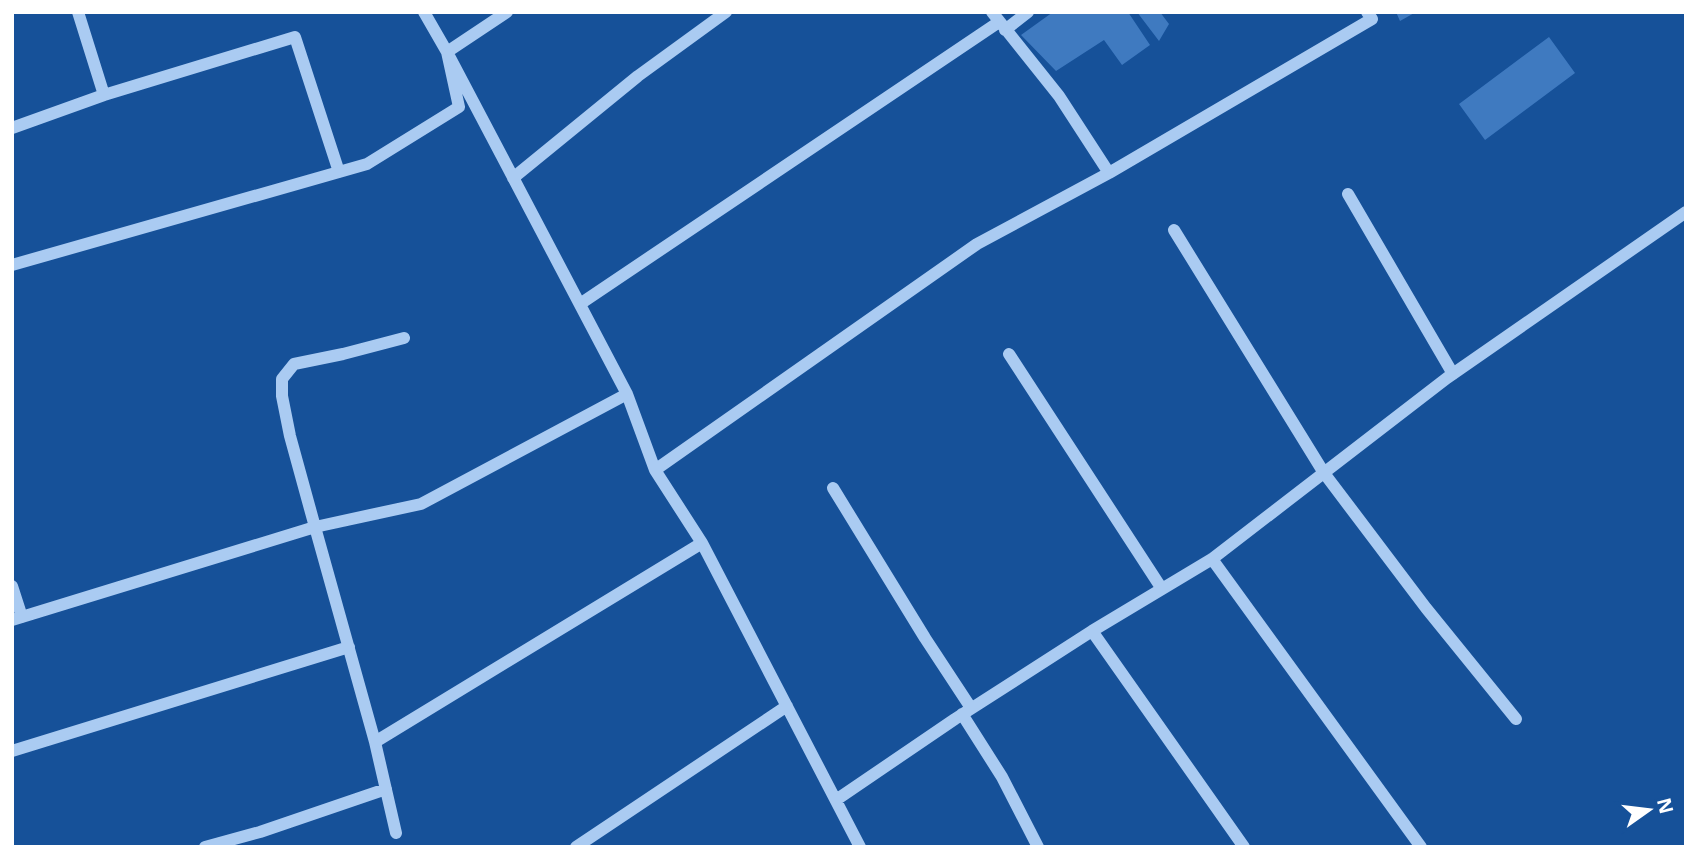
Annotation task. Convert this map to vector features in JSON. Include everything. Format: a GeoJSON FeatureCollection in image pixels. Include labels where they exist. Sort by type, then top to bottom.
{"type":"FeatureCollection","features":[{"type":"Feature","properties":{"kind":"street"},"geometry":{"type":"LineString","coordinates":[[78,12],[104,95]]}},
{"type":"Feature","properties":{"kind":"street"},"geometry":{"type":"LineString","coordinates":[[424,12],[627,394],[655,470],[702,543],[860,847]]}},
{"type":"Feature","properties":{"kind":"street"},"geometry":{"type":"LineString","coordinates":[[447,52],[507,12]]}},
{"type":"Feature","properties":{"kind":"street"},"geometry":{"type":"LineString","coordinates":[[513,177],[638,76],[726,12]]}},
{"type":"Feature","properties":{"kind":"street"},"geometry":{"type":"LineString","coordinates":[[580,304],[999,21],[1028,12]]}},
{"type":"Feature","properties":{"kind":"street"},"geometry":{"type":"LineString","coordinates":[[655,470],[976,244],[1109,173],[1372,19],[1367,12]]}},
{"type":"Feature","properties":{"kind":"street"},"geometry":{"type":"LineString","coordinates":[[999,21],[1059,96],[1109,173]]}},
{"type":"Feature","properties":{"kind":"street"},"geometry":{"type":"LineString","coordinates":[[12,128],[104,95],[295,37],[339,172]]}},
{"type":"Feature","properties":{"kind":"street"},"geometry":{"type":"LineString","coordinates":[[12,265],[367,164],[459,107],[447,52]]}},
{"type":"Feature","properties":{"kind":"street"},"geometry":{"type":"LineString","coordinates":[[1348,194],[1453,374]]}},
{"type":"Feature","properties":{"kind":"street"},"geometry":{"type":"LineString","coordinates":[[836,800],[967,711],[1212,559],[1453,374],[1686,212]]}},
{"type":"Feature","properties":{"kind":"street"},"geometry":{"type":"LineString","coordinates":[[1174,230],[1324,472],[1426,608],[1516,719]]}},
{"type":"Feature","properties":{"kind":"street"},"geometry":{"type":"LineString","coordinates":[[396,833],[375,742],[290,436],[282,396],[282,379],[294,364],[404,338]]}},
{"type":"Feature","properties":{"kind":"street"},"geometry":{"type":"LineString","coordinates":[[1009,354],[1162,589]]}},
{"type":"Feature","properties":{"kind":"street"},"geometry":{"type":"LineString","coordinates":[[12,586],[17,619],[315,527],[421,505],[627,394]]}},
{"type":"Feature","properties":{"kind":"street"},"geometry":{"type":"LineString","coordinates":[[833,488],[926,638],[1038,847]]}},
{"type":"Feature","properties":{"kind":"street"},"geometry":{"type":"LineString","coordinates":[[375,742],[702,543]]}},
{"type":"Feature","properties":{"kind":"street"},"geometry":{"type":"LineString","coordinates":[[1212,559],[1421,847]]}},
{"type":"Feature","properties":{"kind":"street"},"geometry":{"type":"LineString","coordinates":[[1092,631],[1244,847]]}},
{"type":"Feature","properties":{"kind":"street"},"geometry":{"type":"LineString","coordinates":[[12,751],[349,647]]}},
{"type":"Feature","properties":{"kind":"street"},"geometry":{"type":"LineString","coordinates":[[580,846],[786,706]]}},
{"type":"Feature","properties":{"kind":"street"},"geometry":{"type":"LineString","coordinates":[[205,847],[260,832],[386,789]]}},
{"type":"Feature","properties":{"kind":"building"},"geometry":{"type":"Polygon","coordinates":[[[1053,12],[1128,12],[1150,45],[1122,65],[1104,40],[1056,71],[1021,35],[1053,12]]]}},
{"type":"Feature","properties":{"kind":"building"},"geometry":{"type":"Polygon","coordinates":[[[1137,12],[1160,12],[1169,24],[1159,41],[1137,12]]]}},
{"type":"Feature","properties":{"kind":"building"},"geometry":{"type":"Polygon","coordinates":[[[1396,12],[1416,12],[1400,21],[1396,12]]]}},
{"type":"Feature","properties":{"kind":"building"},"geometry":{"type":"Polygon","coordinates":[[[1549,37],[1575,73],[1485,140],[1459,104],[1549,37]]]}}]}
